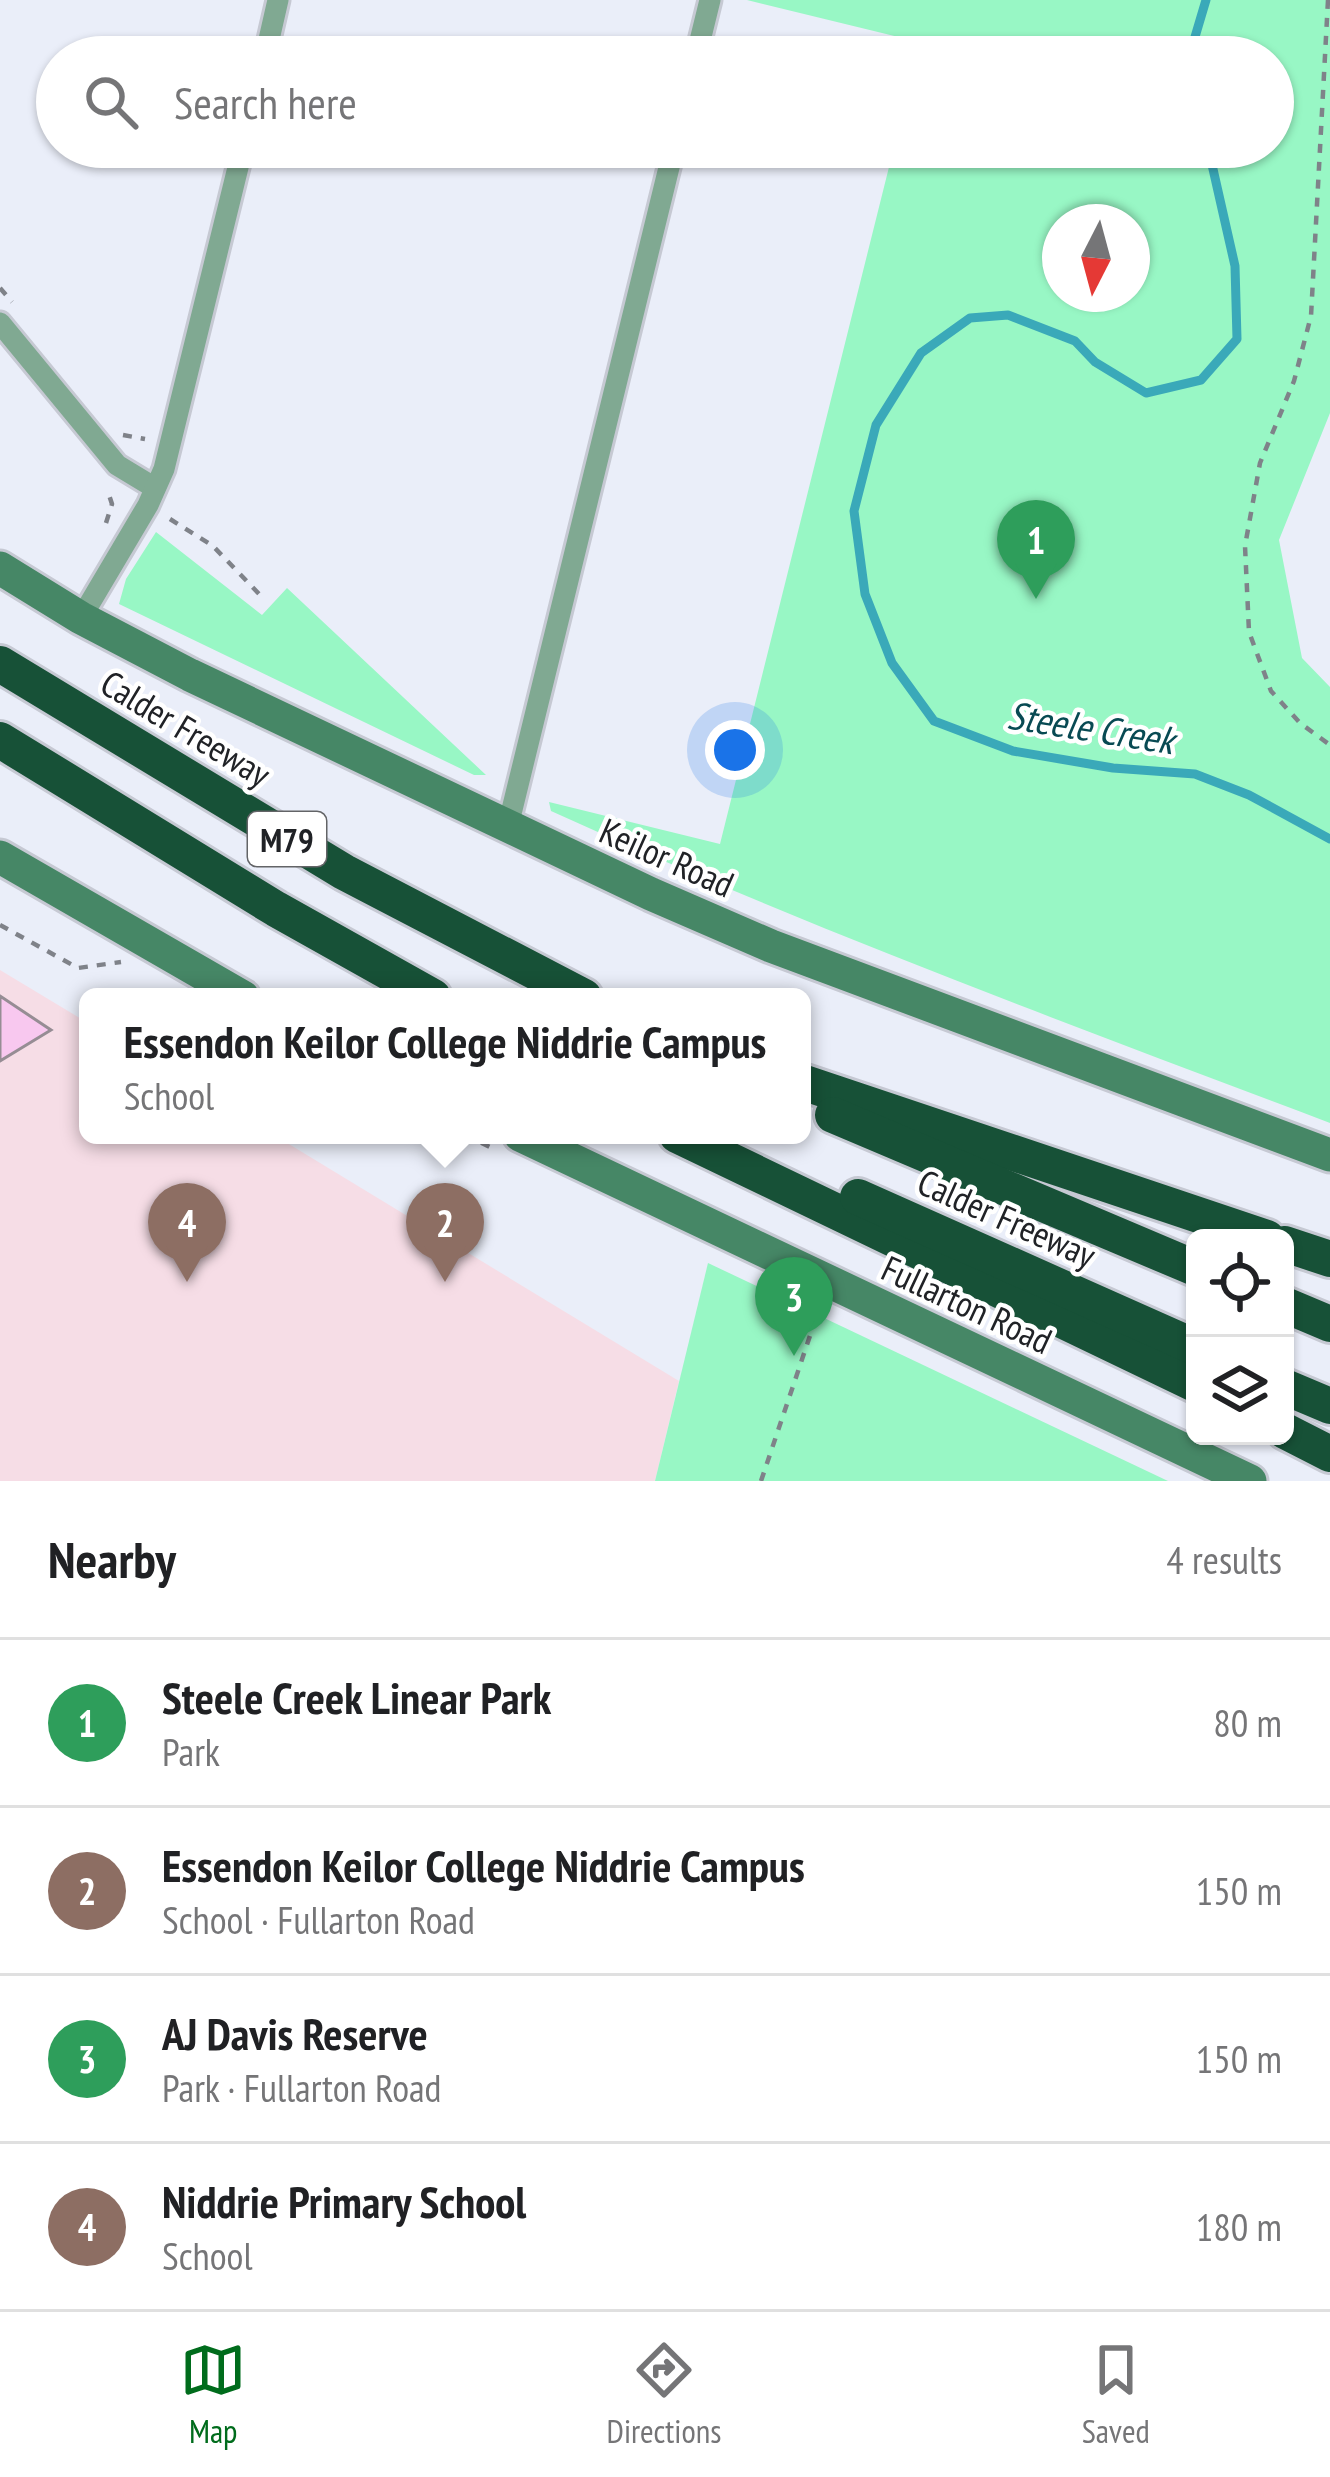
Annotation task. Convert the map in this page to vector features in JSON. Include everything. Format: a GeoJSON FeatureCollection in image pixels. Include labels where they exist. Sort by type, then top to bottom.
{"type":"FeatureCollection","features":[{"type":"Feature","properties":{"kind":"highway","name":"Calder Freeway"},"geometry":{"type":"LineString","coordinates":[[0,664],[344,872],[566,988]]}},
{"type":"Feature","properties":{"kind":"highway","name":"M79"},"geometry":{"type":"LineString","coordinates":[[0,740],[103,806],[417,988]]}},
{"type":"Feature","properties":{"kind":"highway"},"geometry":{"type":"LineString","coordinates":[[0,751],[103,806]]}},
{"type":"Feature","properties":{"kind":"highway"},"geometry":{"type":"LineString","coordinates":[[811,1085],[1240,1229]]}},
{"type":"Feature","properties":{"kind":"highway","name":"Calder Freeway"},"geometry":{"type":"LineString","coordinates":[[811,1105],[1186,1264]]}},
{"type":"Feature","properties":{"kind":"highway"},"geometry":{"type":"LineString","coordinates":[[696,1144],[1186,1380]]}},
{"type":"Feature","properties":{"kind":"highway","name":"Calder Freeway"},"geometry":{"type":"LineString","coordinates":[[739,1144],[1186,1343]]}},
{"type":"Feature","properties":{"kind":"highway"},"geometry":{"type":"LineString","coordinates":[[1294,1247],[1330,1259]]}},
{"type":"Feature","properties":{"kind":"highway"},"geometry":{"type":"LineString","coordinates":[[1294,1309],[1330,1324]]}},
{"type":"Feature","properties":{"kind":"highway"},"geometry":{"type":"LineString","coordinates":[[1294,1391],[1330,1406]]}},
{"type":"Feature","properties":{"kind":"highway"},"geometry":{"type":"LineString","coordinates":[[1294,1436],[1330,1454]]}},
{"type":"Feature","properties":{"kind":"main road","name":"Keilor Road"},"geometry":{"type":"LineString","coordinates":[[0,568],[81,618],[209,685],[771,946],[1330,1155]]}},
{"type":"Feature","properties":{"kind":"main road"},"geometry":{"type":"LineString","coordinates":[[0,857],[228,988]]}},
{"type":"Feature","properties":{"kind":"main road","name":"Fullarton Road"},"geometry":{"type":"LineString","coordinates":[[539,1144],[1250,1481]]}},
{"type":"Feature","properties":{"kind":"street"},"geometry":{"type":"LineString","coordinates":[[270,36],[278,0]]}},
{"type":"Feature","properties":{"kind":"street"},"geometry":{"type":"LineString","coordinates":[[701,36],[710,0]]}},
{"type":"Feature","properties":{"kind":"street"},"geometry":{"type":"LineString","coordinates":[[81,618],[152,496],[170,448],[238,168]]}},
{"type":"Feature","properties":{"kind":"street"},"geometry":{"type":"LineString","coordinates":[[508,826],[669,168]]}},
{"type":"Feature","properties":{"kind":"street"},"geometry":{"type":"LineString","coordinates":[[8,315],[117,465],[152,496]]}},
{"type":"Feature","properties":{"kind":"path"},"geometry":{"type":"LineString","coordinates":[[1328,0],[1311,316],[1294,381],[1260,463],[1245,546],[1249,632],[1271,691],[1330,746]]}},
{"type":"Feature","properties":{"kind":"path"},"geometry":{"type":"LineString","coordinates":[[0,288],[8,315]]}},
{"type":"Feature","properties":{"kind":"path"},"geometry":{"type":"LineString","coordinates":[[120,434],[145,441]]}},
{"type":"Feature","properties":{"kind":"path"},"geometry":{"type":"LineString","coordinates":[[96,541],[110,513],[112,496],[106,487]]}},
{"type":"Feature","properties":{"kind":"path"},"geometry":{"type":"LineString","coordinates":[[152,496],[213,546],[261,596]]}},
{"type":"Feature","properties":{"kind":"path"},"geometry":{"type":"LineString","coordinates":[[0,925],[78,968],[131,963]]}},
{"type":"Feature","properties":{"kind":"path"},"geometry":{"type":"LineString","coordinates":[[761,1481],[817,1315]]}},
{"type":"Feature","properties":{"kind":"shaded area"},"geometry":{"type":"Polygon","coordinates":[[[0,970],[79,1018],[79,1144],[289,1144],[679,1381],[655,1481],[0,1481],[0,970]]]}},
{"type":"Feature","properties":{"kind":"green space"},"geometry":{"type":"Polygon","coordinates":[[[747,0],[1330,0],[1330,413],[1279,540],[1302,658],[1330,687],[1330,1123],[840,935],[551,811],[549,802],[720,844],[889,168],[1294,168],[1294,36],[894,36],[747,0]]]}},
{"type":"Feature","properties":{"kind":"green space"},"geometry":{"type":"Polygon","coordinates":[[[156,532],[262,615],[287,588],[486,775],[474,775],[119,604],[126,579],[156,532]]]}},
{"type":"Feature","properties":{"kind":"green space"},"geometry":{"type":"Polygon","coordinates":[[[708,1263],[1168,1481],[655,1481],[708,1263]]]}},
{"type":"Feature","properties":{"kind":"building"},"geometry":{"type":"Polygon","coordinates":[[[0,996],[51,1030],[0,1061],[0,996]]]}},
{"type":"Feature","properties":{"kind":"waterway","name":"Steele Creek"},"geometry":{"type":"LineString","coordinates":[[1195,36],[1206,0]]}},
{"type":"Feature","properties":{"kind":"waterway","name":"Steele Creek"},"geometry":{"type":"LineString","coordinates":[[1213,168],[1235,266],[1237,339],[1201,380],[1146,393],[1095,362],[1075,341],[1008,315],[970,318],[921,353],[876,425],[854,511],[865,594],[892,663],[934,721],[1013,751],[1113,768],[1195,774],[1249,795],[1330,839]]}},
{"type":"Feature","properties":{"kind":"place","name":"Steele Creek Linear Park"},"geometry":{"type":"Point","coordinates":[1036,599]}},
{"type":"Feature","properties":{"kind":"place","name":"Niddrie Primary School"},"geometry":{"type":"Point","coordinates":[187,1282]}},
{"type":"Feature","properties":{"kind":"place","name":"Essendon Keilor College Niddrie Campus"},"geometry":{"type":"Point","coordinates":[445,1282]}},
{"type":"Feature","properties":{"kind":"place","name":"AJ Davis Reserve"},"geometry":{"type":"Point","coordinates":[794,1356]}}]}
